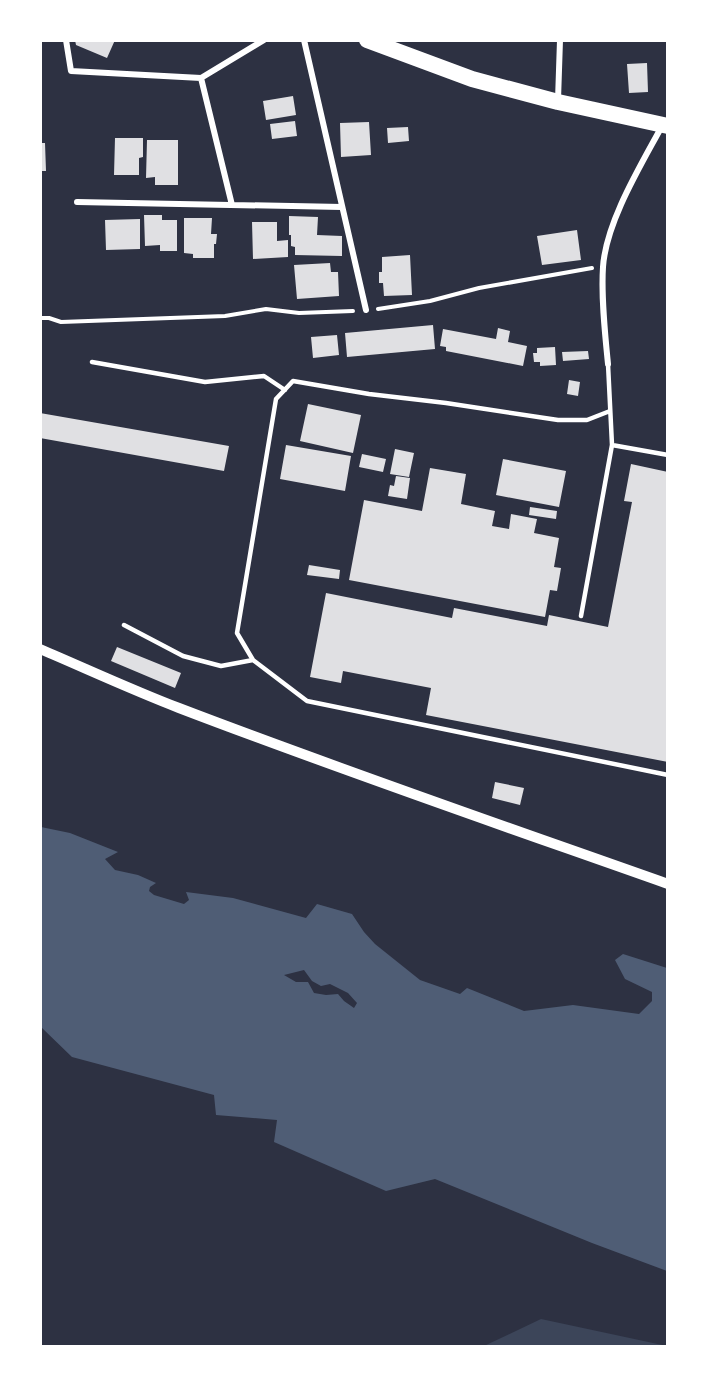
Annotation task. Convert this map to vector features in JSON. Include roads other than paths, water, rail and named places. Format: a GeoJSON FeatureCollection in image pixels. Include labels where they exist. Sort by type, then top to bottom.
{"type":"FeatureCollection","features":[{"type":"Feature","properties":{"kind":"highway"},"geometry":{"type":"LineString","coordinates":[[367,40],[389,45],[472,79],[558,102],[665,125]]}},
{"type":"Feature","properties":{"kind":"street"},"geometry":{"type":"LineString","coordinates":[[66,40],[71,71],[201,78],[264,40]]}},
{"type":"Feature","properties":{"kind":"street"},"geometry":{"type":"LineString","coordinates":[[304,40],[366,310]]}},
{"type":"Feature","properties":{"kind":"street"},"geometry":{"type":"LineString","coordinates":[[558,102],[560,40]]}},
{"type":"Feature","properties":{"kind":"street"},"geometry":{"type":"LineString","coordinates":[[201,78],[232,205]]}},
{"type":"Feature","properties":{"kind":"street"},"geometry":{"type":"LineString","coordinates":[[608,364],[604,323],[603,266],[609,240],[615,221],[635,178],[665,125]]}},
{"type":"Feature","properties":{"kind":"street"},"geometry":{"type":"LineString","coordinates":[[77,201],[342,207]]}},
{"type":"Feature","properties":{"kind":"street"},"geometry":{"type":"LineString","coordinates":[[40,649],[177,707],[254,736],[668,884]]}},
{"type":"Feature","properties":{"kind":"lane"},"geometry":{"type":"LineString","coordinates":[[92,362],[205,382],[264,376],[285,390]]}},
{"type":"Feature","properties":{"kind":"lane"},"geometry":{"type":"LineString","coordinates":[[581,616],[612,445],[608,364]]}},
{"type":"Feature","properties":{"kind":"lane"},"geometry":{"type":"LineString","coordinates":[[610,411],[587,420],[558,420],[293,381],[276,399],[237,633],[253,660],[307,700],[668,775]]}},
{"type":"Feature","properties":{"kind":"lane"},"geometry":{"type":"LineString","coordinates":[[612,445],[668,455]]}},
{"type":"Feature","properties":{"kind":"lane"},"geometry":{"type":"LineString","coordinates":[[124,625],[183,656],[221,666],[253,660]]}}]}
